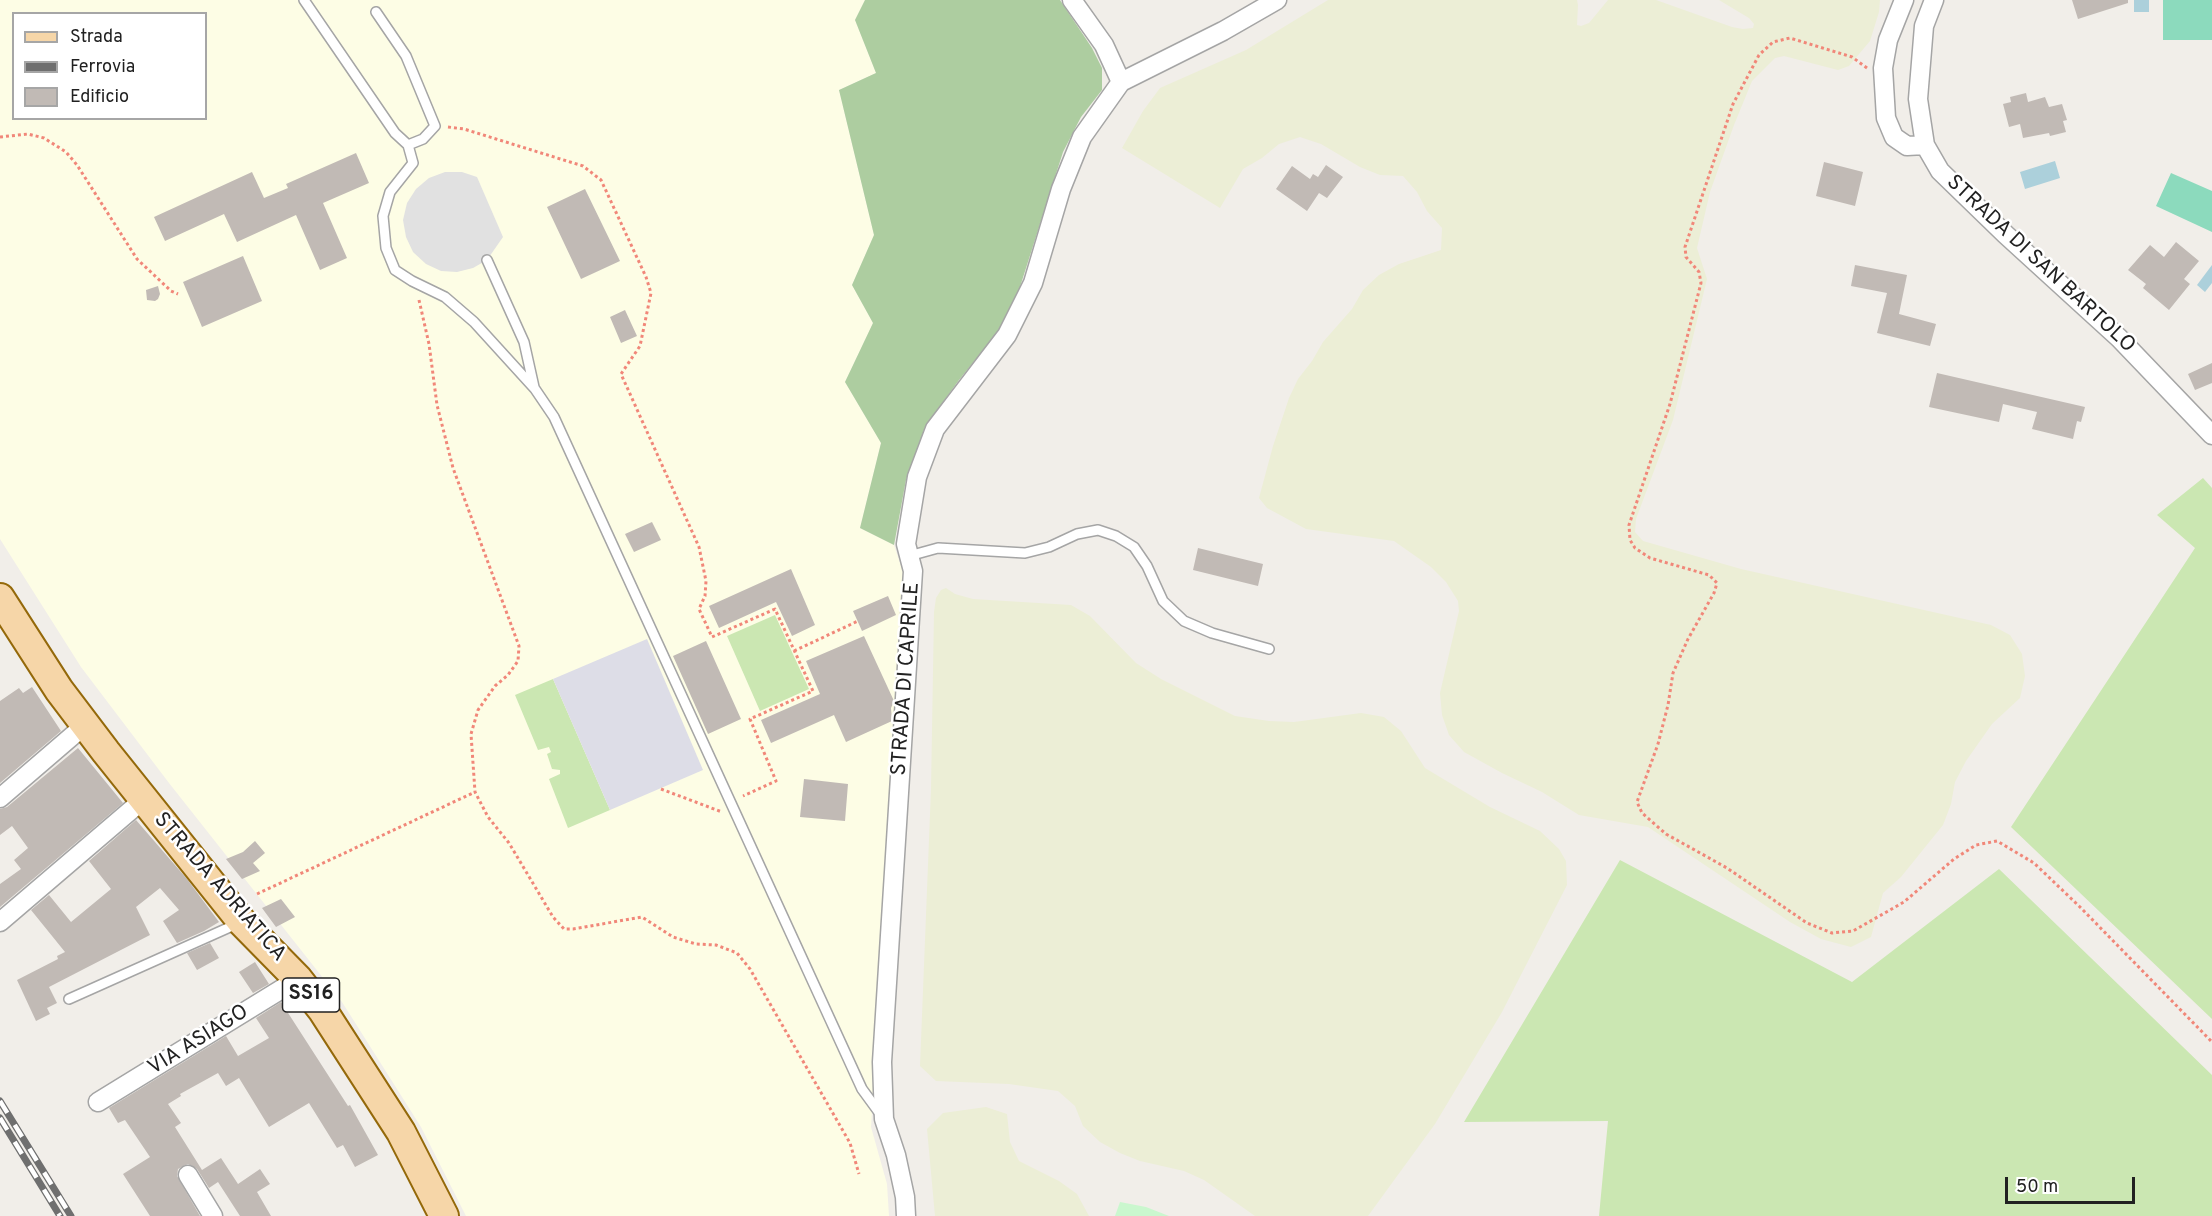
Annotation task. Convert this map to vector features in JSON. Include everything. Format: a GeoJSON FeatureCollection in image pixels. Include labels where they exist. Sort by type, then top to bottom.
{"type":"FeatureCollection","features":[{"type":"Feature","properties":{"kind":"main road","name":"STRADA ADRIATICA"},"geometry":{"type":"LineString","coordinates":[[0,598],[59,690],[85,725],[242,922],[298,979],[329,1022],[401,1132],[444,1216]]}},
{"type":"Feature","properties":{"kind":"street"},"geometry":{"type":"LineString","coordinates":[[1072,0],[1104,45],[1121,82]]}},
{"type":"Feature","properties":{"kind":"street","name":"STRADA DI CAPRILE"},"geometry":{"type":"LineString","coordinates":[[906,1216],[905,1197],[896,1155],[884,1119],[882,1062],[914,571],[906,544],[916,477],[935,429],[1007,335],[1033,283],[1060,189],[1082,137],[1121,82],[1223,31],[1276,0]]}},
{"type":"Feature","properties":{"kind":"street"},"geometry":{"type":"LineString","coordinates":[[1904,0],[1888,40],[1883,68],[1886,118],[1894,137],[1907,146],[1925,145]]}},
{"type":"Feature","properties":{"kind":"street","name":"STRADA DI SAN BARTOLO"},"geometry":{"type":"LineString","coordinates":[[1934,0],[1924,26],[1918,99],[1925,145],[1940,171],[2119,338],[2212,435]]}},
{"type":"Feature","properties":{"kind":"street"},"geometry":{"type":"LineString","coordinates":[[0,798],[85,725]]}},
{"type":"Feature","properties":{"kind":"street"},"geometry":{"type":"LineString","coordinates":[[0,922],[144,799]]}},
{"type":"Feature","properties":{"kind":"street","name":"VIA ASIAGO"},"geometry":{"type":"LineString","coordinates":[[98,1101],[298,979]]}},
{"type":"Feature","properties":{"kind":"street"},"geometry":{"type":"LineString","coordinates":[[188,1175],[213,1216]]}},
{"type":"Feature","properties":{"kind":"lane"},"geometry":{"type":"LineString","coordinates":[[304,0],[395,133],[408,145],[413,163],[390,192],[383,216],[386,248],[395,270],[445,297],[474,322],[535,389],[554,417],[862,1089],[884,1119]]}},
{"type":"Feature","properties":{"kind":"lane"},"geometry":{"type":"LineString","coordinates":[[376,12],[406,56],[435,126],[423,139],[408,145]]}},
{"type":"Feature","properties":{"kind":"lane"},"geometry":{"type":"LineString","coordinates":[[487,260],[524,342],[535,389]]}},
{"type":"Feature","properties":{"kind":"lane"},"geometry":{"type":"LineString","coordinates":[[909,556],[938,548],[1025,553],[1049,547],[1077,534],[1098,530],[1116,536],[1134,547],[1147,566],[1162,601],[1184,621],[1212,633],[1269,649]]}},
{"type":"Feature","properties":{"kind":"lane"},"geometry":{"type":"LineString","coordinates":[[69,999],[242,922]]}},
{"type":"Feature","properties":{"kind":"path"},"geometry":{"type":"LineString","coordinates":[[1883,68],[1868,69],[1852,57],[1790,38],[1773,42],[1759,55],[1733,105],[1725,126],[1685,247],[1686,257],[1699,272],[1701,283],[1670,404],[1629,525],[1630,540],[1635,548],[1650,558],[1709,575],[1716,583],[1714,593],[1688,639],[1674,673],[1660,735],[1637,802],[1642,813],[1666,834],[1727,868],[1807,923],[1832,933],[1853,931],[1904,903],[1947,865],[1976,845],[1997,841],[2034,863],[2212,1042]]}},
{"type":"Feature","properties":{"kind":"path"},"geometry":{"type":"LineString","coordinates":[[435,126],[464,129],[583,166],[601,180],[646,277],[651,293],[640,346],[621,374],[699,547],[706,581],[705,596],[699,609],[712,637],[775,609],[813,691],[750,719],[776,781],[730,802]]}},
{"type":"Feature","properties":{"kind":"path"},"geometry":{"type":"LineString","coordinates":[[0,138],[28,134],[44,138],[66,152],[77,165],[137,259],[171,291],[178,294]]}},
{"type":"Feature","properties":{"kind":"path"},"geometry":{"type":"LineString","coordinates":[[412,281],[423,313],[437,405],[453,468],[519,646],[518,662],[495,686],[478,710],[471,734],[476,792],[488,817],[509,843],[553,916],[564,929],[642,917],[673,937],[696,944],[716,945],[737,953],[750,969],[850,1143],[859,1174]]}},
{"type":"Feature","properties":{"kind":"path"},"geometry":{"type":"LineString","coordinates":[[794,651],[858,621]]}},
{"type":"Feature","properties":{"kind":"path"},"geometry":{"type":"LineString","coordinates":[[661,789],[737,818]]}},
{"type":"Feature","properties":{"kind":"path"},"geometry":{"type":"LineString","coordinates":[[257,894],[476,792]]}},
{"type":"Feature","properties":{"kind":"shaded area"},"geometry":{"type":"Polygon","coordinates":[[[0,0],[865,0],[855,20],[876,73],[839,90],[874,235],[852,285],[873,323],[845,382],[881,443],[860,528],[894,545],[904,575],[898,725],[871,1127],[887,1184],[889,1216],[466,1216],[421,1127],[342,1002],[169,783],[81,667],[0,539],[0,0]]]}},
{"type":"Feature","properties":{"kind":"shaded area"},"geometry":{"type":"Polygon","coordinates":[[[1328,0],[1577,0],[1577,25],[1581,26],[1589,23],[1608,0],[1656,0],[1743,29],[1753,28],[1754,24],[1749,18],[1719,0],[1880,0],[1879,12],[1870,41],[1849,66],[1838,70],[1784,56],[1775,58],[1752,81],[1710,192],[1697,248],[1707,279],[1673,420],[1636,519],[1635,532],[1643,541],[1741,569],[1991,625],[2010,635],[2022,654],[2025,676],[2020,698],[1992,724],[1966,761],[1955,782],[1951,804],[1943,825],[1901,877],[1883,893],[1871,937],[1851,947],[1821,939],[1790,922],[1648,827],[1579,815],[1542,792],[1464,752],[1449,735],[1442,715],[1440,693],[1459,611],[1458,601],[1446,582],[1431,567],[1394,541],[1306,529],[1267,508],[1259,498],[1289,398],[1298,379],[1323,342],[1352,309],[1363,290],[1379,275],[1399,264],[1441,250],[1442,228],[1427,211],[1417,192],[1403,176],[1380,175],[1360,167],[1321,144],[1300,137],[1279,144],[1262,158],[1243,169],[1220,208],[1122,148],[1143,111],[1160,88],[1246,50],[1328,0]]]}},
{"type":"Feature","properties":{"kind":"shaded area"},"geometry":{"type":"Polygon","coordinates":[[[445,172],[462,172],[477,177],[503,237],[487,260],[473,268],[457,272],[441,271],[426,264],[413,252],[406,237],[403,220],[407,203],[416,189],[429,178],[445,172]]]}},
{"type":"Feature","properties":{"kind":"shaded area"},"geometry":{"type":"Polygon","coordinates":[[[946,588],[955,594],[973,599],[1071,605],[1090,616],[1136,663],[1161,679],[1235,716],[1294,722],[1361,713],[1384,717],[1401,731],[1425,768],[1490,807],[1540,831],[1559,849],[1566,861],[1567,885],[1502,1012],[1435,1124],[1368,1216],[1255,1216],[1204,1180],[1184,1171],[1140,1161],[1100,1142],[1083,1126],[1075,1106],[1058,1091],[1009,1084],[936,1081],[920,1066],[931,789],[934,612],[936,598],[941,590],[946,588]]]}},
{"type":"Feature","properties":{"kind":"shaded area"},"geometry":{"type":"Polygon","coordinates":[[[647,639],[703,770],[610,810],[553,679],[647,639]]]}},
{"type":"Feature","properties":{"kind":"shaded area"},"geometry":{"type":"Polygon","coordinates":[[[986,1107],[1007,1114],[1010,1142],[1019,1161],[1059,1181],[1077,1194],[1089,1216],[935,1216],[927,1129],[943,1113],[986,1107]]]}},
{"type":"Feature","properties":{"kind":"green space"},"geometry":{"type":"Polygon","coordinates":[[[865,0],[1060,0],[1092,48],[1102,68],[1102,90],[1081,117],[1063,152],[1019,290],[997,333],[925,427],[906,480],[894,545],[860,528],[881,443],[845,382],[873,323],[852,285],[874,235],[839,90],[876,73],[855,20],[865,0]]]}},
{"type":"Feature","properties":{"kind":"green space"},"geometry":{"type":"Polygon","coordinates":[[[2163,0],[2212,0],[2212,40],[2163,40],[2163,0]]]}},
{"type":"Feature","properties":{"kind":"green space"},"geometry":{"type":"Polygon","coordinates":[[[2171,173],[2212,191],[2212,232],[2156,206],[2171,173]]]}},
{"type":"Feature","properties":{"kind":"green space"},"geometry":{"type":"Polygon","coordinates":[[[2203,478],[2212,488],[2212,1019],[2011,827],[2195,548],[2157,515],[2203,478]]]}},
{"type":"Feature","properties":{"kind":"green space"},"geometry":{"type":"Polygon","coordinates":[[[775,615],[809,689],[760,711],[727,636],[775,615]]]}},
{"type":"Feature","properties":{"kind":"green space"},"geometry":{"type":"Polygon","coordinates":[[[553,679],[610,810],[568,828],[549,779],[560,774],[560,770],[552,769],[547,754],[551,752],[549,747],[538,750],[515,695],[553,679]]]}},
{"type":"Feature","properties":{"kind":"green space"},"geometry":{"type":"Polygon","coordinates":[[[1620,860],[1852,982],[1999,869],[2212,1075],[2212,1216],[1599,1216],[1608,1121],[1464,1122],[1620,860]]]}},
{"type":"Feature","properties":{"kind":"green space"},"geometry":{"type":"Polygon","coordinates":[[[1120,1202],[1146,1207],[1169,1216],[1115,1216],[1120,1202]]]}},
{"type":"Feature","properties":{"kind":"water"},"geometry":{"type":"Polygon","coordinates":[[[2134,0],[2149,0],[2149,12],[2134,12],[2134,0]]]}},
{"type":"Feature","properties":{"kind":"water"},"geometry":{"type":"Polygon","coordinates":[[[2055,161],[2060,178],[2025,189],[2020,172],[2055,161]]]}},
{"type":"Feature","properties":{"kind":"water"},"geometry":{"type":"Polygon","coordinates":[[[2212,265],[2212,283],[2205,292],[2197,285],[2212,265]]]}},
{"type":"Feature","properties":{"kind":"building"},"geometry":{"type":"Polygon","coordinates":[[[2072,0],[2128,0],[2128,3],[2078,19],[2072,0]]]}},
{"type":"Feature","properties":{"kind":"building"},"geometry":{"type":"Polygon","coordinates":[[[2026,93],[2028,102],[2045,97],[2049,107],[2062,104],[2067,120],[2063,121],[2066,132],[2023,138],[2020,124],[2009,127],[2003,104],[2011,102],[2010,97],[2026,93]]]}},
{"type":"Feature","properties":{"kind":"building"},"geometry":{"type":"Polygon","coordinates":[[[356,153],[369,183],[323,203],[347,258],[320,270],[296,215],[237,242],[224,214],[165,241],[154,217],[252,172],[264,198],[288,188],[286,184],[356,153]]]}},
{"type":"Feature","properties":{"kind":"building"},"geometry":{"type":"Polygon","coordinates":[[[1824,162],[1863,172],[1855,206],[1816,196],[1824,162]]]}},
{"type":"Feature","properties":{"kind":"building"},"geometry":{"type":"Polygon","coordinates":[[[1326,165],[1343,177],[1327,198],[1319,193],[1307,211],[1276,189],[1292,166],[1310,179],[1313,174],[1318,177],[1326,165]]]}},
{"type":"Feature","properties":{"kind":"building"},"geometry":{"type":"Polygon","coordinates":[[[585,189],[620,261],[581,279],[547,207],[585,189]]]}},
{"type":"Feature","properties":{"kind":"building"},"geometry":{"type":"Polygon","coordinates":[[[2176,242],[2199,261],[2184,279],[2190,284],[2169,310],[2143,288],[2146,284],[2128,270],[2150,245],[2164,257],[2176,242]]]}},
{"type":"Feature","properties":{"kind":"building"},"geometry":{"type":"Polygon","coordinates":[[[243,256],[262,301],[202,327],[183,282],[243,256]]]}},
{"type":"Feature","properties":{"kind":"building"},"geometry":{"type":"Polygon","coordinates":[[[1855,265],[1907,275],[1899,314],[1936,324],[1930,346],[1877,333],[1887,293],[1851,286],[1855,265]]]}},
{"type":"Feature","properties":{"kind":"building"},"geometry":{"type":"Polygon","coordinates":[[[158,286],[160,294],[158,299],[147,300],[146,290],[158,286]]]}},
{"type":"Feature","properties":{"kind":"building"},"geometry":{"type":"Polygon","coordinates":[[[625,310],[637,336],[621,343],[610,317],[625,310]]]}},
{"type":"Feature","properties":{"kind":"building"},"geometry":{"type":"Polygon","coordinates":[[[2212,363],[2212,383],[2195,390],[2188,374],[2212,363]]]}},
{"type":"Feature","properties":{"kind":"building"},"geometry":{"type":"Polygon","coordinates":[[[1937,373],[2085,407],[2081,422],[2077,421],[2073,439],[2032,429],[2037,412],[2003,404],[1999,422],[1929,407],[1937,373]]]}},
{"type":"Feature","properties":{"kind":"building"},"geometry":{"type":"Polygon","coordinates":[[[652,522],[661,540],[634,552],[625,534],[652,522]]]}},
{"type":"Feature","properties":{"kind":"building"},"geometry":{"type":"Polygon","coordinates":[[[1198,548],[1263,564],[1258,586],[1193,570],[1198,548]]]}},
{"type":"Feature","properties":{"kind":"building"},"geometry":{"type":"Polygon","coordinates":[[[791,569],[815,625],[792,636],[776,602],[719,628],[709,606],[791,569]]]}},
{"type":"Feature","properties":{"kind":"building"},"geometry":{"type":"Polygon","coordinates":[[[888,596],[896,615],[862,631],[853,611],[888,596]]]}},
{"type":"Feature","properties":{"kind":"building"},"geometry":{"type":"Polygon","coordinates":[[[864,636],[894,701],[891,708],[892,721],[846,742],[834,715],[771,743],[761,720],[820,694],[806,661],[864,636]]]}},
{"type":"Feature","properties":{"kind":"building"},"geometry":{"type":"Polygon","coordinates":[[[706,641],[741,719],[708,734],[673,656],[706,641]]]}},
{"type":"Feature","properties":{"kind":"building"},"geometry":{"type":"Polygon","coordinates":[[[32,687],[61,731],[0,783],[0,701],[19,688],[23,693],[32,687]]]}},
{"type":"Feature","properties":{"kind":"building"},"geometry":{"type":"Polygon","coordinates":[[[78,748],[123,803],[0,907],[0,884],[21,869],[14,860],[28,848],[12,826],[0,835],[0,809],[7,807],[78,748]]]}},
{"type":"Feature","properties":{"kind":"building"},"geometry":{"type":"Polygon","coordinates":[[[804,779],[848,784],[845,821],[800,817],[804,779]]]}},
{"type":"Feature","properties":{"kind":"building"},"geometry":{"type":"Polygon","coordinates":[[[136,820],[187,879],[219,922],[177,943],[163,921],[179,910],[160,888],[136,907],[150,935],[49,987],[57,1003],[47,1008],[50,1014],[36,1021],[17,980],[58,959],[57,956],[65,952],[31,910],[49,895],[71,922],[111,889],[89,861],[136,820]]]}},
{"type":"Feature","properties":{"kind":"building"},"geometry":{"type":"Polygon","coordinates":[[[255,841],[265,853],[253,863],[260,871],[242,879],[226,859],[243,852],[255,841]]]}},
{"type":"Feature","properties":{"kind":"building"},"geometry":{"type":"Polygon","coordinates":[[[281,899],[295,917],[276,927],[262,908],[281,899]]]}},
{"type":"Feature","properties":{"kind":"building"},"geometry":{"type":"Polygon","coordinates":[[[210,943],[219,958],[197,970],[187,953],[210,943]]]}},
{"type":"Feature","properties":{"kind":"building"},"geometry":{"type":"Polygon","coordinates":[[[255,962],[269,984],[253,993],[239,972],[255,962]]]}},
{"type":"Feature","properties":{"kind":"building"},"geometry":{"type":"Polygon","coordinates":[[[281,1002],[348,1106],[350,1105],[378,1155],[355,1167],[343,1145],[337,1148],[309,1103],[269,1127],[239,1078],[226,1086],[218,1073],[180,1094],[181,1096],[168,1104],[181,1123],[175,1127],[202,1170],[221,1158],[238,1184],[260,1169],[270,1184],[257,1192],[271,1216],[240,1216],[218,1182],[209,1188],[197,1169],[188,1164],[178,1169],[177,1176],[200,1216],[150,1216],[123,1174],[150,1157],[125,1120],[118,1123],[109,1108],[226,1036],[238,1056],[269,1038],[256,1018],[281,1002]]]}},
{"type":"Feature","properties":{"kind":"railway"},"geometry":{"type":"LineString","coordinates":[[0,1101],[71,1216]]}},
{"type":"Feature","properties":{"kind":"railway"},"geometry":{"type":"LineString","coordinates":[[0,1118],[60,1216]]}}]}
